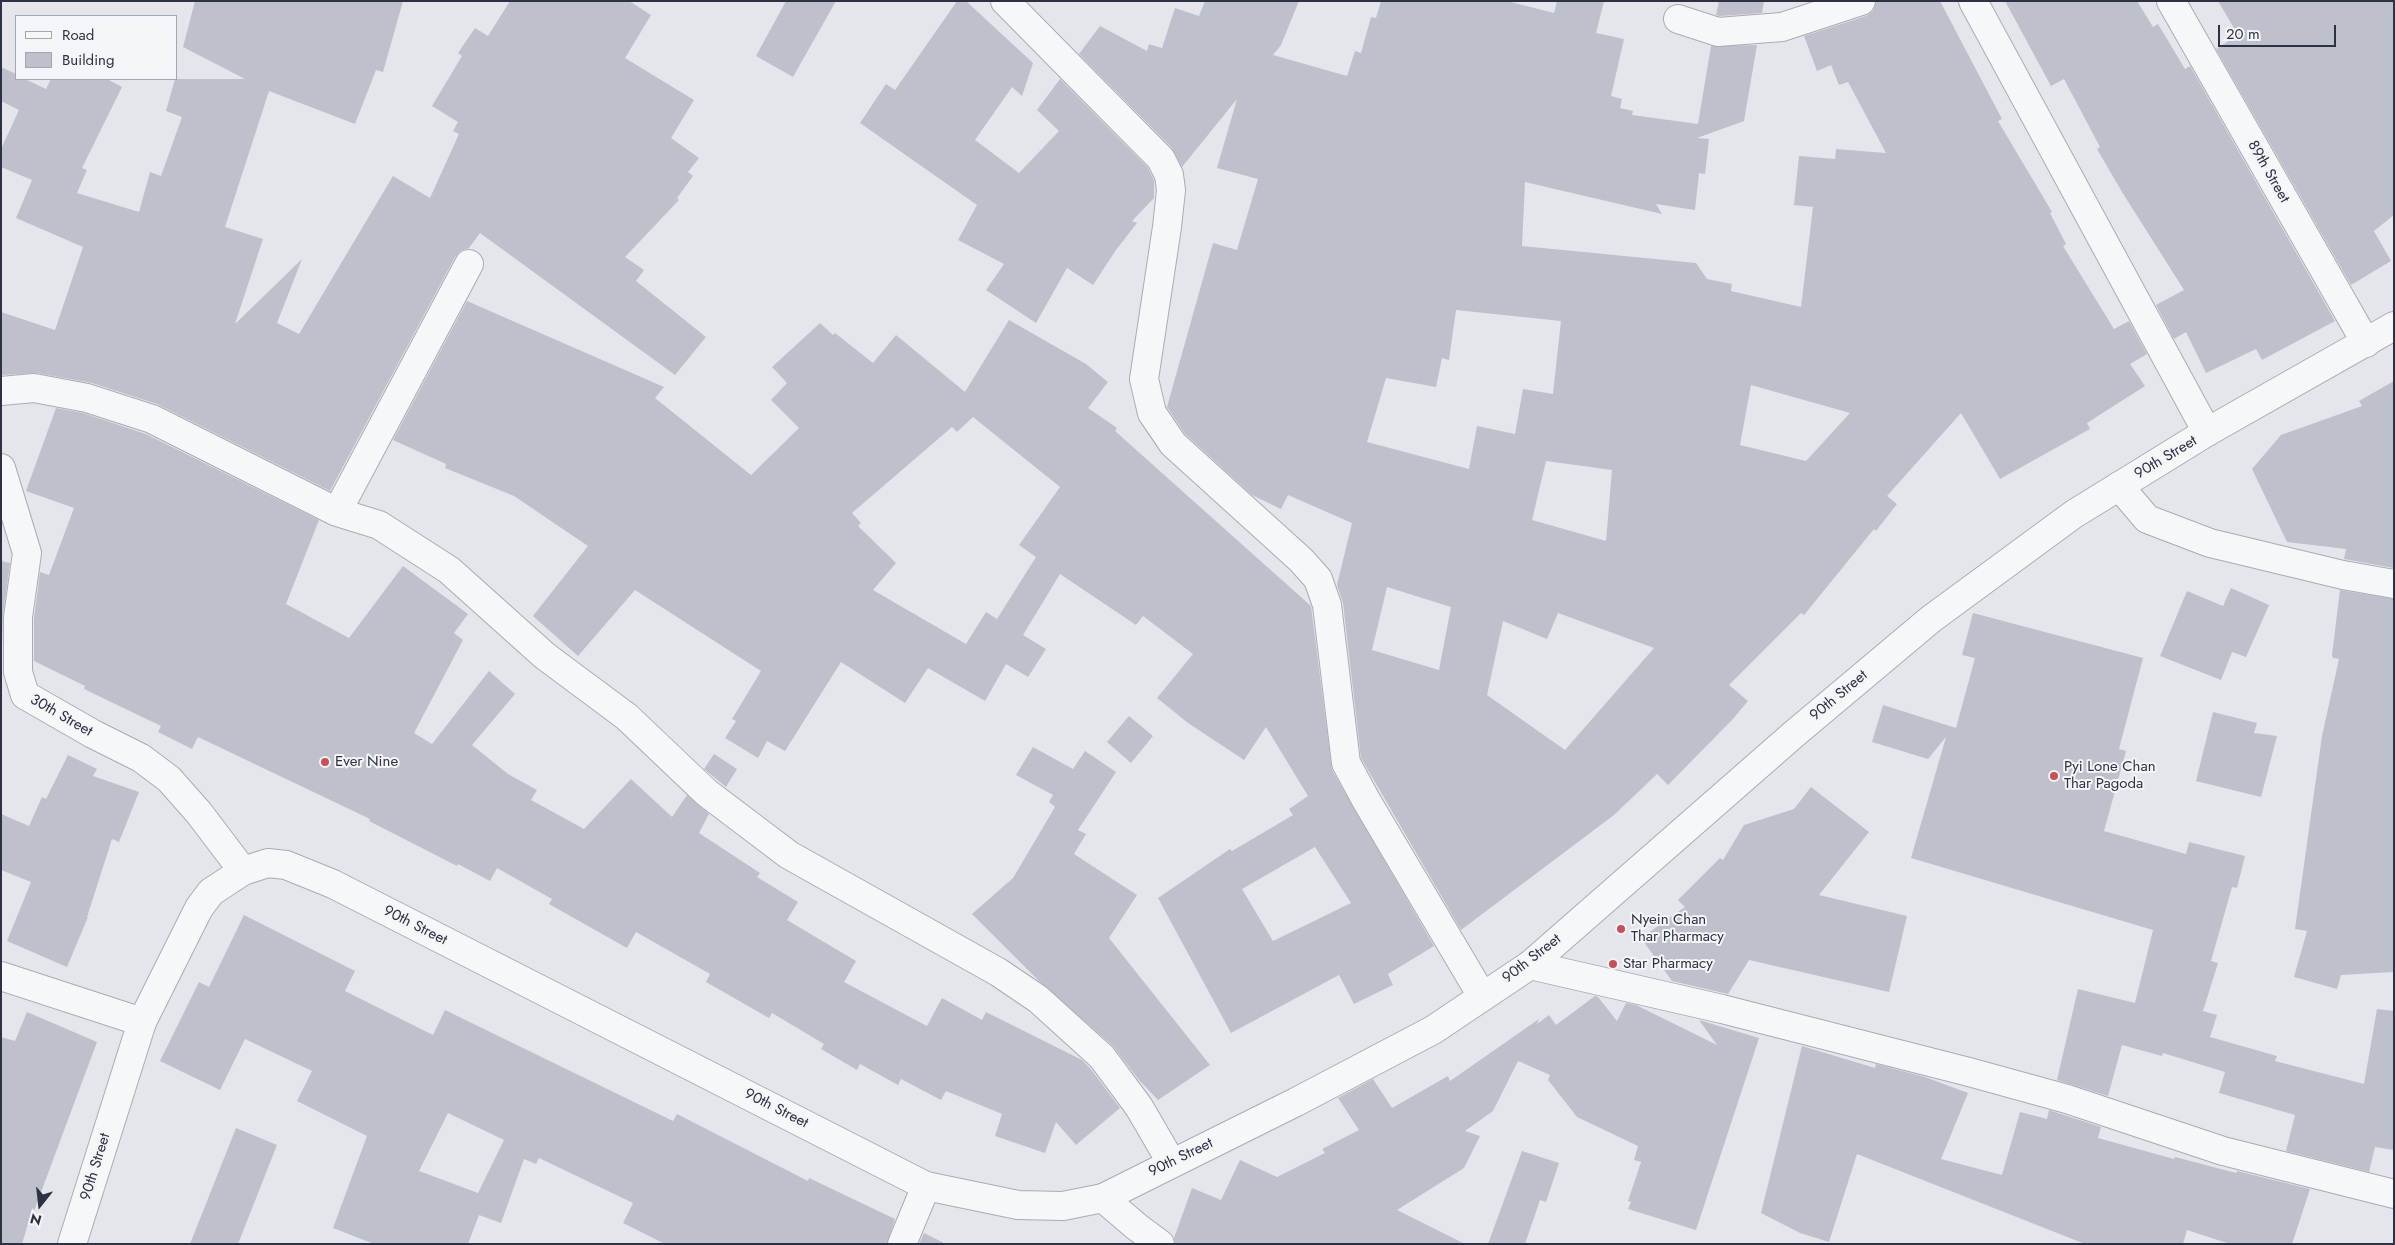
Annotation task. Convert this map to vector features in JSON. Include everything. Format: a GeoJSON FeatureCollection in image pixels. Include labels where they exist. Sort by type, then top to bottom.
{"type":"FeatureCollection","features":[{"type":"Feature","properties":{"kind":"street"},"geometry":{"type":"LineString","coordinates":[[1005,1],[1161,159],[1170,175],[1171,190],[1167,227],[1144,379],[1152,413],[1173,444],[1301,560],[1318,579],[1327,605],[1346,763],[1482,996]]}},
{"type":"Feature","properties":{"kind":"street"},"geometry":{"type":"LineString","coordinates":[[1678,19],[1718,32],[1782,28],[1861,1]]}},
{"type":"Feature","properties":{"kind":"street"},"geometry":{"type":"LineString","coordinates":[[1973,1],[2207,432]]}},
{"type":"Feature","properties":{"kind":"street","name":"89th Street"},"geometry":{"type":"LineString","coordinates":[[2171,1],[2366,343]]}},
{"type":"Feature","properties":{"kind":"street"},"geometry":{"type":"LineString","coordinates":[[337,512],[469,264]]}},
{"type":"Feature","properties":{"kind":"street","name":"90th Street"},"geometry":{"type":"LineString","coordinates":[[72,1244],[142,1022],[199,908],[211,892],[243,871],[268,864],[286,865],[333,884],[926,1186],[1018,1205],[1063,1206],[1103,1198],[1171,1162],[1296,1102],[1433,1030],[1530,965],[1794,734],[1931,619],[2074,514],[2207,432],[2394,326]]}},
{"type":"Feature","properties":{"kind":"street"},"geometry":{"type":"LineString","coordinates":[[1,390],[34,388],[87,398],[152,419],[337,512],[379,525],[449,570],[545,656],[627,718],[707,793],[789,855],[990,967],[1038,999],[1102,1057],[1139,1106],[1171,1162]]}},
{"type":"Feature","properties":{"kind":"street","name":"30th Street"},"geometry":{"type":"LineString","coordinates":[[1,468],[27,553],[18,617],[18,672],[13,698],[77,726],[141,758],[169,779],[199,813],[243,871]]}},
{"type":"Feature","properties":{"kind":"street"},"geometry":{"type":"LineString","coordinates":[[2119,486],[2147,519],[2210,543],[2343,575],[2394,584]]}},
{"type":"Feature","properties":{"kind":"street"},"geometry":{"type":"LineString","coordinates":[[1530,965],[1722,1009],[1969,1072],[2067,1099],[2223,1151],[2394,1194]]}},
{"type":"Feature","properties":{"kind":"street"},"geometry":{"type":"LineString","coordinates":[[1,976],[142,1022]]}},
{"type":"Feature","properties":{"kind":"street"},"geometry":{"type":"LineString","coordinates":[[902,1244],[926,1186]]}},
{"type":"Feature","properties":{"kind":"street"},"geometry":{"type":"LineString","coordinates":[[1103,1198],[1160,1244]]}},
{"type":"Feature","properties":{"kind":"building"},"geometry":{"type":"Polygon","coordinates":[[[195,1],[403,1],[383,72],[376,70],[355,124],[269,91],[225,227],[263,239],[235,324],[302,259],[277,323],[299,334],[393,176],[430,198],[459,134],[453,131],[458,122],[432,106],[462,56],[458,53],[475,28],[488,36],[510,1],[629,1],[651,15],[625,58],[694,100],[671,138],[699,158],[688,172],[693,176],[677,198],[679,200],[625,257],[644,270],[636,281],[706,337],[675,375],[480,233],[469,248],[461,251],[455,257],[330,491],[157,404],[92,383],[37,373],[1,375],[1,312],[55,330],[83,247],[16,218],[32,180],[1,167],[1,149],[19,110],[1,101],[1,67],[15,74],[15,80],[27,80],[46,89],[50,80],[109,80],[122,87],[82,168],[87,170],[77,193],[139,212],[150,172],[161,176],[182,117],[166,111],[175,80],[245,79],[183,47],[195,1]]]}},
{"type":"Feature","properties":{"kind":"building"},"geometry":{"type":"Polygon","coordinates":[[[786,1],[836,1],[793,77],[756,56],[786,1]]]}},
{"type":"Feature","properties":{"kind":"building"},"geometry":{"type":"Polygon","coordinates":[[[957,1],[966,1],[1033,63],[1022,96],[1012,87],[975,140],[1019,173],[1059,131],[1037,110],[1060,79],[1148,168],[1154,180],[1154,198],[1132,221],[1137,223],[1093,285],[1067,268],[1036,323],[986,290],[1004,264],[958,240],[977,205],[860,123],[886,84],[895,90],[957,1]]]}},
{"type":"Feature","properties":{"kind":"building"},"geometry":{"type":"Polygon","coordinates":[[[1205,1],[1299,1],[1281,45],[1273,55],[1347,76],[1355,51],[1361,53],[1371,17],[1376,18],[1381,1],[1507,1],[1554,13],[1557,1],[1604,1],[1596,33],[1624,39],[1611,96],[1622,99],[1620,108],[1633,111],[1632,115],[1698,124],[1711,46],[1757,45],[1744,121],[1697,138],[1709,139],[1705,174],[1699,173],[1695,210],[1656,204],[1662,214],[1525,182],[1522,246],[1696,263],[1707,279],[1732,284],[1731,291],[1801,307],[1813,207],[1794,205],[1799,156],[1835,159],[1836,149],[1886,153],[1848,82],[1839,85],[1831,65],[1817,71],[1804,36],[1866,16],[1873,11],[1876,1],[1940,1],[2002,119],[1998,121],[2052,212],[2050,213],[2066,244],[2063,246],[2114,329],[2129,321],[2147,354],[2130,364],[2145,386],[2087,423],[2090,429],[2000,479],[1961,413],[1887,496],[1897,504],[1876,531],[1874,529],[1804,615],[1801,613],[1729,685],[1748,701],[1732,720],[1668,785],[1657,774],[1614,815],[1461,930],[1361,758],[1343,603],[1337,585],[1352,523],[1288,495],[1281,509],[1252,495],[1185,434],[1167,407],[1213,243],[1237,250],[1258,179],[1217,168],[1237,99],[1182,167],[1172,148],[1079,54],[1100,26],[1147,51],[1149,44],[1162,48],[1175,8],[1199,16],[1205,1]],[[1456,310],[1449,360],[1442,358],[1436,387],[1386,378],[1367,442],[1469,469],[1477,426],[1515,434],[1523,389],[1553,394],[1561,321],[1456,310]],[[1751,385],[1740,445],[1806,461],[1850,413],[1751,385]],[[1546,461],[1532,520],[1606,541],[1612,470],[1546,461]],[[1387,587],[1372,650],[1439,670],[1451,607],[1387,587]],[[1558,613],[1547,639],[1503,621],[1487,695],[1565,750],[1654,648],[1558,613]]]}},
{"type":"Feature","properties":{"kind":"building"},"geometry":{"type":"Polygon","coordinates":[[[1719,1],[1764,1],[1762,13],[1720,16],[1716,15],[1719,1]]]}},
{"type":"Feature","properties":{"kind":"building"},"geometry":{"type":"Polygon","coordinates":[[[2005,1],[2137,1],[2153,27],[2158,24],[2185,69],[2190,66],[2335,321],[2262,360],[2256,349],[2206,373],[2186,332],[2174,339],[2156,305],[2184,290],[2097,149],[2100,147],[2064,79],[2051,86],[2005,1]]]}},
{"type":"Feature","properties":{"kind":"building"},"geometry":{"type":"Polygon","coordinates":[[[2218,1],[2394,1],[2394,215],[2374,231],[2391,261],[2351,285],[2216,49],[2238,35],[2218,1]]]}},
{"type":"Feature","properties":{"kind":"building"},"geometry":{"type":"Polygon","coordinates":[[[467,301],[664,387],[655,398],[751,475],[799,428],[771,400],[787,383],[772,367],[820,323],[833,335],[835,333],[873,363],[896,335],[965,392],[1009,320],[1086,364],[1108,382],[1088,408],[1117,428],[1115,431],[1311,606],[1332,770],[1434,946],[1388,974],[1393,985],[1354,1004],[1339,975],[1231,1033],[1158,898],[1230,849],[1232,851],[1293,815],[1289,809],[1308,796],[1266,727],[1244,760],[1188,723],[1157,698],[1193,654],[1143,616],[1136,625],[1060,574],[1023,635],[1046,649],[1028,677],[1006,664],[985,701],[928,668],[905,703],[841,662],[785,751],[767,741],[758,758],[725,738],[736,721],[732,719],[761,671],[635,590],[578,656],[533,616],[588,546],[514,496],[445,468],[446,464],[393,440],[467,301]],[[973,417],[957,432],[952,427],[852,513],[861,523],[858,526],[896,563],[873,590],[966,644],[986,612],[997,619],[1036,557],[1019,545],[1060,487],[973,417]],[[1315,847],[1242,889],[1273,941],[1351,903],[1315,847]]]}},
{"type":"Feature","properties":{"kind":"building"},"geometry":{"type":"Polygon","coordinates":[[[2394,381],[2394,568],[2344,559],[2346,549],[2287,542],[2252,469],[2281,435],[2362,406],[2359,401],[2394,381]]]}},
{"type":"Feature","properties":{"kind":"building"},"geometry":{"type":"Polygon","coordinates":[[[56,408],[83,413],[146,434],[319,520],[286,604],[349,638],[403,566],[468,614],[454,633],[463,640],[414,733],[432,744],[489,671],[515,694],[472,745],[508,774],[537,790],[531,800],[584,829],[631,779],[672,817],[687,795],[709,814],[699,833],[760,873],[757,877],[798,902],[787,920],[856,961],[844,982],[927,1026],[942,998],[982,1020],[986,1012],[1082,1060],[1120,1108],[1076,1145],[1056,1122],[1045,1153],[995,1136],[1002,1114],[946,1091],[941,1100],[901,1079],[898,1085],[860,1064],[857,1070],[821,1049],[824,1044],[772,1013],[769,1018],[706,982],[710,974],[636,932],[627,948],[549,904],[552,899],[497,868],[490,881],[369,821],[370,819],[198,737],[192,749],[158,732],[161,726],[84,689],[85,686],[34,661],[34,618],[40,572],[49,575],[74,508],[26,491],[56,408]]]}},
{"type":"Feature","properties":{"kind":"building"},"geometry":{"type":"Polygon","coordinates":[[[1,561],[10,563],[3,615],[2,646],[1,561]]]}},
{"type":"Feature","properties":{"kind":"building"},"geometry":{"type":"Polygon","coordinates":[[[2231,588],[2269,605],[2246,657],[2232,652],[2221,680],[2160,656],[2187,591],[2223,606],[2231,588]]]}},
{"type":"Feature","properties":{"kind":"building"},"geometry":{"type":"Polygon","coordinates":[[[2340,590],[2394,599],[2394,972],[2341,975],[2337,989],[2294,977],[2307,931],[2295,929],[2322,736],[2339,659],[2333,658],[2332,655],[2340,590]]]}},
{"type":"Feature","properties":{"kind":"building"},"geometry":{"type":"Polygon","coordinates":[[[1973,613],[2143,658],[2119,749],[2126,751],[2104,831],[2186,854],[2189,842],[2245,856],[2237,888],[2232,887],[2211,961],[2218,963],[2203,1011],[2217,1015],[2210,1037],[2277,1056],[2275,1061],[2364,1084],[2377,1009],[2394,1011],[2394,1150],[2375,1147],[2369,1172],[2286,1151],[2295,1115],[2219,1093],[2225,1072],[2163,1053],[2162,1056],[2122,1045],[2108,1096],[2057,1080],[2078,989],[2135,1003],[2153,930],[1911,858],[1946,737],[1928,759],[1872,742],[1883,705],[1956,728],[1975,658],[1962,655],[1973,613]]]}},
{"type":"Feature","properties":{"kind":"building"},"geometry":{"type":"Polygon","coordinates":[[[2213,712],[2257,723],[2254,733],[2277,736],[2261,797],[2196,781],[2213,712]]]}},
{"type":"Feature","properties":{"kind":"building"},"geometry":{"type":"Polygon","coordinates":[[[1129,716],[1153,736],[1131,763],[1107,742],[1129,716]]]}},
{"type":"Feature","properties":{"kind":"building"},"geometry":{"type":"Polygon","coordinates":[[[1033,747],[1073,769],[1085,751],[1116,772],[1078,830],[1086,834],[1074,854],[1137,895],[1109,938],[1210,1065],[1158,1100],[1139,1080],[1113,1046],[1039,981],[972,914],[1013,878],[1055,807],[1049,802],[1053,795],[1016,775],[1033,747]]]}},
{"type":"Feature","properties":{"kind":"building"},"geometry":{"type":"Polygon","coordinates":[[[714,754],[737,769],[726,787],[704,769],[714,754]]]}},
{"type":"Feature","properties":{"kind":"building"},"geometry":{"type":"Polygon","coordinates":[[[68,755],[97,769],[93,776],[139,792],[119,842],[112,839],[88,917],[67,967],[7,941],[31,882],[1,870],[1,814],[29,826],[42,797],[46,799],[68,755]]]}},
{"type":"Feature","properties":{"kind":"building"},"geometry":{"type":"Polygon","coordinates":[[[1811,787],[1869,832],[1819,895],[1907,916],[1889,992],[1749,960],[1728,994],[1672,981],[1641,938],[1685,907],[1678,900],[1720,858],[1723,860],[1744,825],[1794,809],[1811,787]]]}},
{"type":"Feature","properties":{"kind":"building"},"geometry":{"type":"Polygon","coordinates":[[[244,915],[355,971],[345,991],[433,1035],[445,1010],[673,1121],[677,1114],[808,1181],[809,1178],[895,1219],[887,1244],[665,1244],[623,1223],[633,1203],[539,1158],[536,1164],[524,1159],[501,1223],[479,1215],[468,1244],[374,1244],[333,1228],[367,1136],[297,1101],[312,1071],[245,1039],[220,1090],[160,1061],[199,982],[209,987],[244,915]],[[448,1113],[419,1171],[478,1193],[504,1140],[448,1113]]]}},
{"type":"Feature","properties":{"kind":"building"},"geometry":{"type":"Polygon","coordinates":[[[1595,996],[1598,997],[1617,1021],[1626,1003],[1636,1005],[1717,1045],[1699,1020],[1759,1038],[1696,1230],[1628,1209],[1631,1202],[1628,1201],[1641,1162],[1634,1160],[1638,1146],[1577,1117],[1548,1080],[1550,1075],[1518,1061],[1493,1111],[1465,1131],[1480,1136],[1464,1168],[1397,1210],[1465,1244],[1175,1244],[1174,1238],[1192,1188],[1221,1200],[1240,1160],[1277,1177],[1325,1153],[1322,1149],[1359,1130],[1338,1098],[1373,1079],[1392,1108],[1448,1076],[1450,1081],[1539,1019],[1537,1024],[1549,1015],[1556,1025],[1595,996]]]}},
{"type":"Feature","properties":{"kind":"building"},"geometry":{"type":"Polygon","coordinates":[[[27,1012],[97,1042],[34,1211],[32,1210],[22,1244],[1,1244],[1,1037],[15,1041],[27,1012]]]}},
{"type":"Feature","properties":{"kind":"building"},"geometry":{"type":"Polygon","coordinates":[[[1802,1046],[1875,1068],[1876,1064],[1925,1077],[1968,1093],[1941,1159],[2002,1175],[2020,1112],[2047,1119],[2049,1110],[2101,1127],[2098,1138],[2174,1159],[2175,1157],[2310,1189],[2292,1244],[2230,1244],[2187,1230],[2183,1244],[2085,1244],[1857,1154],[1829,1242],[1800,1233],[1761,1213],[1802,1046]]]}},
{"type":"Feature","properties":{"kind":"building"},"geometry":{"type":"Polygon","coordinates":[[[236,1128],[277,1145],[238,1244],[190,1244],[236,1128]]]}},
{"type":"Feature","properties":{"kind":"building"},"geometry":{"type":"Polygon","coordinates":[[[1522,1151],[1559,1163],[1546,1202],[1540,1200],[1525,1244],[1488,1244],[1522,1151]]]}},
{"type":"Feature","properties":{"kind":"building"},"geometry":{"type":"Polygon","coordinates":[[[924,1233],[946,1244],[919,1244],[924,1233]]]}},
{"type":"Feature","properties":{"kind":"place","name":"Ever Nine"},"geometry":{"type":"Point","coordinates":[325,762]}},
{"type":"Feature","properties":{"kind":"place","name":"Pyi Lone Chan Thar Pagoda"},"geometry":{"type":"Point","coordinates":[2054,776]}},
{"type":"Feature","properties":{"kind":"place","name":"Nyein Chan Thar Pharmacy"},"geometry":{"type":"Point","coordinates":[1621,929]}},
{"type":"Feature","properties":{"kind":"place","name":"Star Pharmacy"},"geometry":{"type":"Point","coordinates":[1613,964]}}]}
